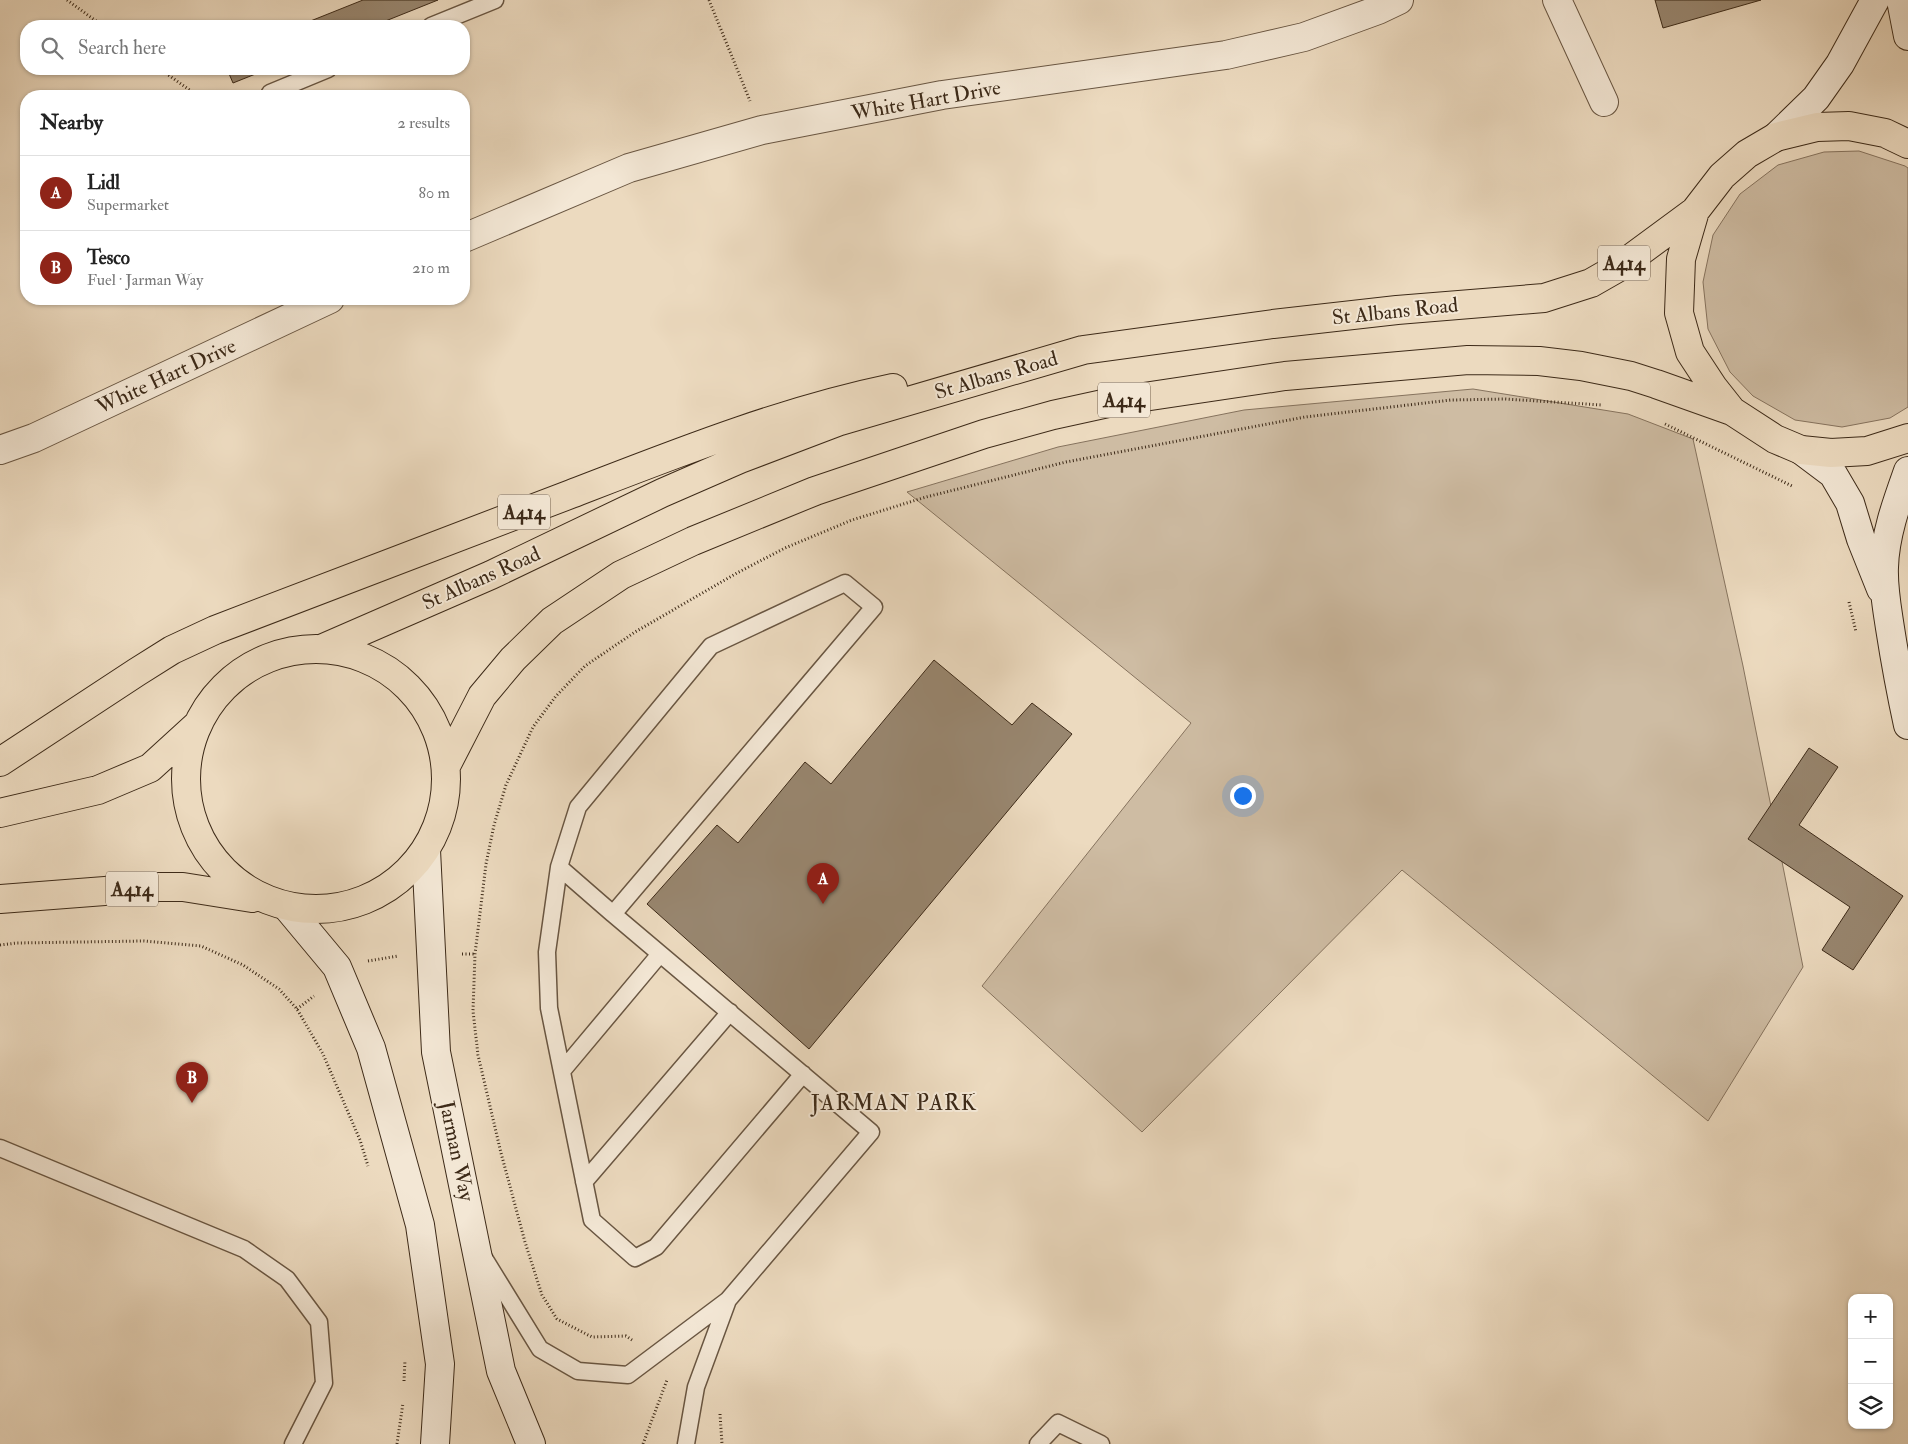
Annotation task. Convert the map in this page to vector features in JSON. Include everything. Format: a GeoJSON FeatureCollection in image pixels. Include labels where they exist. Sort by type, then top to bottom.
{"type":"FeatureCollection","features":[{"type":"Feature","properties":{"kind":"main road"},"geometry":{"type":"LineString","coordinates":[[1908,144],[1885,133],[1849,126],[1817,127],[1776,137],[1747,154],[1722,176],[1695,211],[1680,260],[1679,313],[1690,352],[1713,387],[1732,411],[1775,439],[1801,450],[1831,453],[1867,451],[1908,438]]}},
{"type":"Feature","properties":{"kind":"main road","name":"St Albans Road"},"geometry":{"type":"LineString","coordinates":[[321,649],[491,575],[662,493],[740,459],[840,421],[1083,350],[1272,324],[1397,310],[1544,298],[1592,283],[1618,267],[1695,211]]}},
{"type":"Feature","properties":{"kind":"main road","name":"A414"},"geometry":{"type":"LineString","coordinates":[[0,762],[172,650],[215,630],[663,458],[764,423],[846,398],[1083,350]]}},
{"type":"Feature","properties":{"kind":"main road","name":"A414"},"geometry":{"type":"LineString","coordinates":[[446,766],[482,696],[513,659],[552,621],[621,575],[693,541],[815,491],[984,434],[1053,415],[1117,401],[1285,376],[1468,360],[1539,362],[1581,366],[1631,376],[1732,411]]}},
{"type":"Feature","properties":{"kind":"main road"},"geometry":{"type":"LineString","coordinates":[[321,649],[358,656],[391,672],[418,698],[437,730],[446,766],[443,810],[426,850],[399,880],[366,901],[327,910],[275,904],[229,878],[202,846],[188,807],[185,765],[196,726],[212,699],[234,677],[261,661],[290,651],[321,649]]}},
{"type":"Feature","properties":{"kind":"main road"},"geometry":{"type":"LineString","coordinates":[[0,813],[98,790],[150,768],[196,726]]}},
{"type":"Feature","properties":{"kind":"main road","name":"A414"},"geometry":{"type":"LineString","coordinates":[[0,899],[157,887],[184,887],[275,904]]}},
{"type":"Feature","properties":{"kind":"street","name":"White Hart Drive"},"geometry":{"type":"LineString","coordinates":[[470,235],[629,168],[762,130],[942,95],[1226,55],[1304,37],[1378,10],[1399,0]]}},
{"type":"Feature","properties":{"kind":"street"},"geometry":{"type":"LineString","coordinates":[[1558,0],[1604,102]]}},
{"type":"Feature","properties":{"kind":"street"},"geometry":{"type":"LineString","coordinates":[[1776,137],[1816,98],[1840,64],[1875,0]]}},
{"type":"Feature","properties":{"kind":"street"},"geometry":{"type":"LineString","coordinates":[[1901,0],[1908,36]]}},
{"type":"Feature","properties":{"kind":"street","name":"White Hart Drive"},"geometry":{"type":"LineString","coordinates":[[0,450],[34,438],[317,305]]}},
{"type":"Feature","properties":{"kind":"street"},"geometry":{"type":"LineString","coordinates":[[1801,450],[1833,474],[1850,503],[1861,539],[1886,602]]}},
{"type":"Feature","properties":{"kind":"street"},"geometry":{"type":"LineString","coordinates":[[1908,471],[1889,533],[1884,566],[1886,602],[1908,725]]}},
{"type":"Feature","properties":{"kind":"street","name":"Jarman Way"},"geometry":{"type":"LineString","coordinates":[[426,850],[436,1052],[501,1371],[531,1444]]}},
{"type":"Feature","properties":{"kind":"street"},"geometry":{"type":"LineString","coordinates":[[275,904],[337,967],[371,1048],[420,1225],[440,1364],[435,1444]]}},
{"type":"Feature","properties":{"kind":"lane"},"geometry":{"type":"LineString","coordinates":[[446,20],[495,0]]}},
{"type":"Feature","properties":{"kind":"lane"},"geometry":{"type":"LineString","coordinates":[[277,90],[314,75]]}},
{"type":"Feature","properties":{"kind":"lane"},"geometry":{"type":"LineString","coordinates":[[613,914],[874,607],[845,583],[711,646],[578,807],[559,867],[548,961],[549,1008],[592,1220],[635,1258],[656,1248],[803,1074]]}},
{"type":"Feature","properties":{"kind":"lane"},"geometry":{"type":"LineString","coordinates":[[476,1246],[540,1349],[578,1372],[628,1375],[728,1300],[871,1132],[559,867]]}},
{"type":"Feature","properties":{"kind":"lane"},"geometry":{"type":"LineString","coordinates":[[562,1071],[660,954]]}},
{"type":"Feature","properties":{"kind":"lane"},"geometry":{"type":"LineString","coordinates":[[584,1182],[730,1012]]}},
{"type":"Feature","properties":{"kind":"lane"},"geometry":{"type":"LineString","coordinates":[[1,1147],[244,1249],[286,1279],[320,1322],[324,1383],[293,1444]]}},
{"type":"Feature","properties":{"kind":"lane"},"geometry":{"type":"LineString","coordinates":[[686,1444],[696,1387],[728,1300]]}},
{"type":"Feature","properties":{"kind":"lane"},"geometry":{"type":"LineString","coordinates":[[1038,1444],[1058,1423],[1101,1444]]}},
{"type":"Feature","properties":{"kind":"path"},"geometry":{"type":"LineString","coordinates":[[67,0],[95,20]]}},
{"type":"Feature","properties":{"kind":"path"},"geometry":{"type":"LineString","coordinates":[[709,0],[762,130]]}},
{"type":"Feature","properties":{"kind":"path"},"geometry":{"type":"LineString","coordinates":[[168,75],[190,90]]}},
{"type":"Feature","properties":{"kind":"path"},"geometry":{"type":"LineString","coordinates":[[643,1444],[668,1377],[650,1358],[643,1346],[626,1336],[592,1337],[557,1319],[542,1295],[525,1242],[501,1153],[478,1055],[473,1011],[475,954],[486,864],[494,825],[506,785],[533,727],[556,696],[585,666],[635,632],[785,548],[852,520],[944,493],[1066,462],[1304,417],[1451,400],[1505,399],[1604,405]]}},
{"type":"Feature","properties":{"kind":"path"},"geometry":{"type":"LineString","coordinates":[[1662,422],[1799,490]]}},
{"type":"Feature","properties":{"kind":"path"},"geometry":{"type":"LineString","coordinates":[[1849,599],[1856,635]]}},
{"type":"Feature","properties":{"kind":"path"},"geometry":{"type":"LineString","coordinates":[[0,945],[17,943],[144,941],[200,946],[243,965],[279,989],[297,1009],[323,1054],[338,1086],[360,1140],[370,1175]]}},
{"type":"Feature","properties":{"kind":"path"},"geometry":{"type":"LineString","coordinates":[[297,1009],[324,987],[369,960],[412,954],[475,954]]}},
{"type":"Feature","properties":{"kind":"path"},"geometry":{"type":"LineString","coordinates":[[404,1351],[404,1388]]}},
{"type":"Feature","properties":{"kind":"path"},"geometry":{"type":"LineString","coordinates":[[696,1387],[720,1404],[722,1444]]}},
{"type":"Feature","properties":{"kind":"path"},"geometry":{"type":"LineString","coordinates":[[397,1444],[404,1398]]}},
{"type":"Feature","properties":{"kind":"shaded area"},"geometry":{"type":"Polygon","coordinates":[[[1859,151],[1908,168],[1908,407],[1890,418],[1842,427],[1795,420],[1753,396],[1730,372],[1708,329],[1703,282],[1713,235],[1740,194],[1778,165],[1824,152],[1859,151]]]}},
{"type":"Feature","properties":{"kind":"shaded area"},"geometry":{"type":"Polygon","coordinates":[[[1473,389],[1628,414],[1693,439],[1743,666],[1803,967],[1708,1121],[1402,870],[1142,1132],[982,986],[1191,723],[907,492],[1058,447],[1244,410],[1473,389]]]}},
{"type":"Feature","properties":{"kind":"building"},"geometry":{"type":"Polygon","coordinates":[[[363,0],[438,0],[388,20],[313,20],[363,0]]]}},
{"type":"Feature","properties":{"kind":"building"},"geometry":{"type":"Polygon","coordinates":[[[1655,0],[1761,0],[1663,28],[1655,0]]]}},
{"type":"Feature","properties":{"kind":"building"},"geometry":{"type":"Polygon","coordinates":[[[230,75],[253,75],[233,83],[230,75]]]}},
{"type":"Feature","properties":{"kind":"building"},"geometry":{"type":"Polygon","coordinates":[[[934,660],[1012,725],[1032,703],[1072,734],[809,1049],[647,904],[717,825],[738,843],[805,762],[831,784],[934,660]]]}},
{"type":"Feature","properties":{"kind":"building"},"geometry":{"type":"Polygon","coordinates":[[[1809,748],[1838,767],[1799,825],[1903,896],[1853,970],[1822,950],[1850,907],[1748,839],[1809,748]]]}},
{"type":"Feature","properties":{"kind":"place","name":"Lidl"},"geometry":{"type":"Point","coordinates":[823,904]}},
{"type":"Feature","properties":{"kind":"place","name":"Tesco"},"geometry":{"type":"Point","coordinates":[192,1103]}},
{"type":"Feature","properties":{"kind":"district","name":"JARMAN PARK"},"geometry":{"type":"Point","coordinates":[894,1102]}}]}
